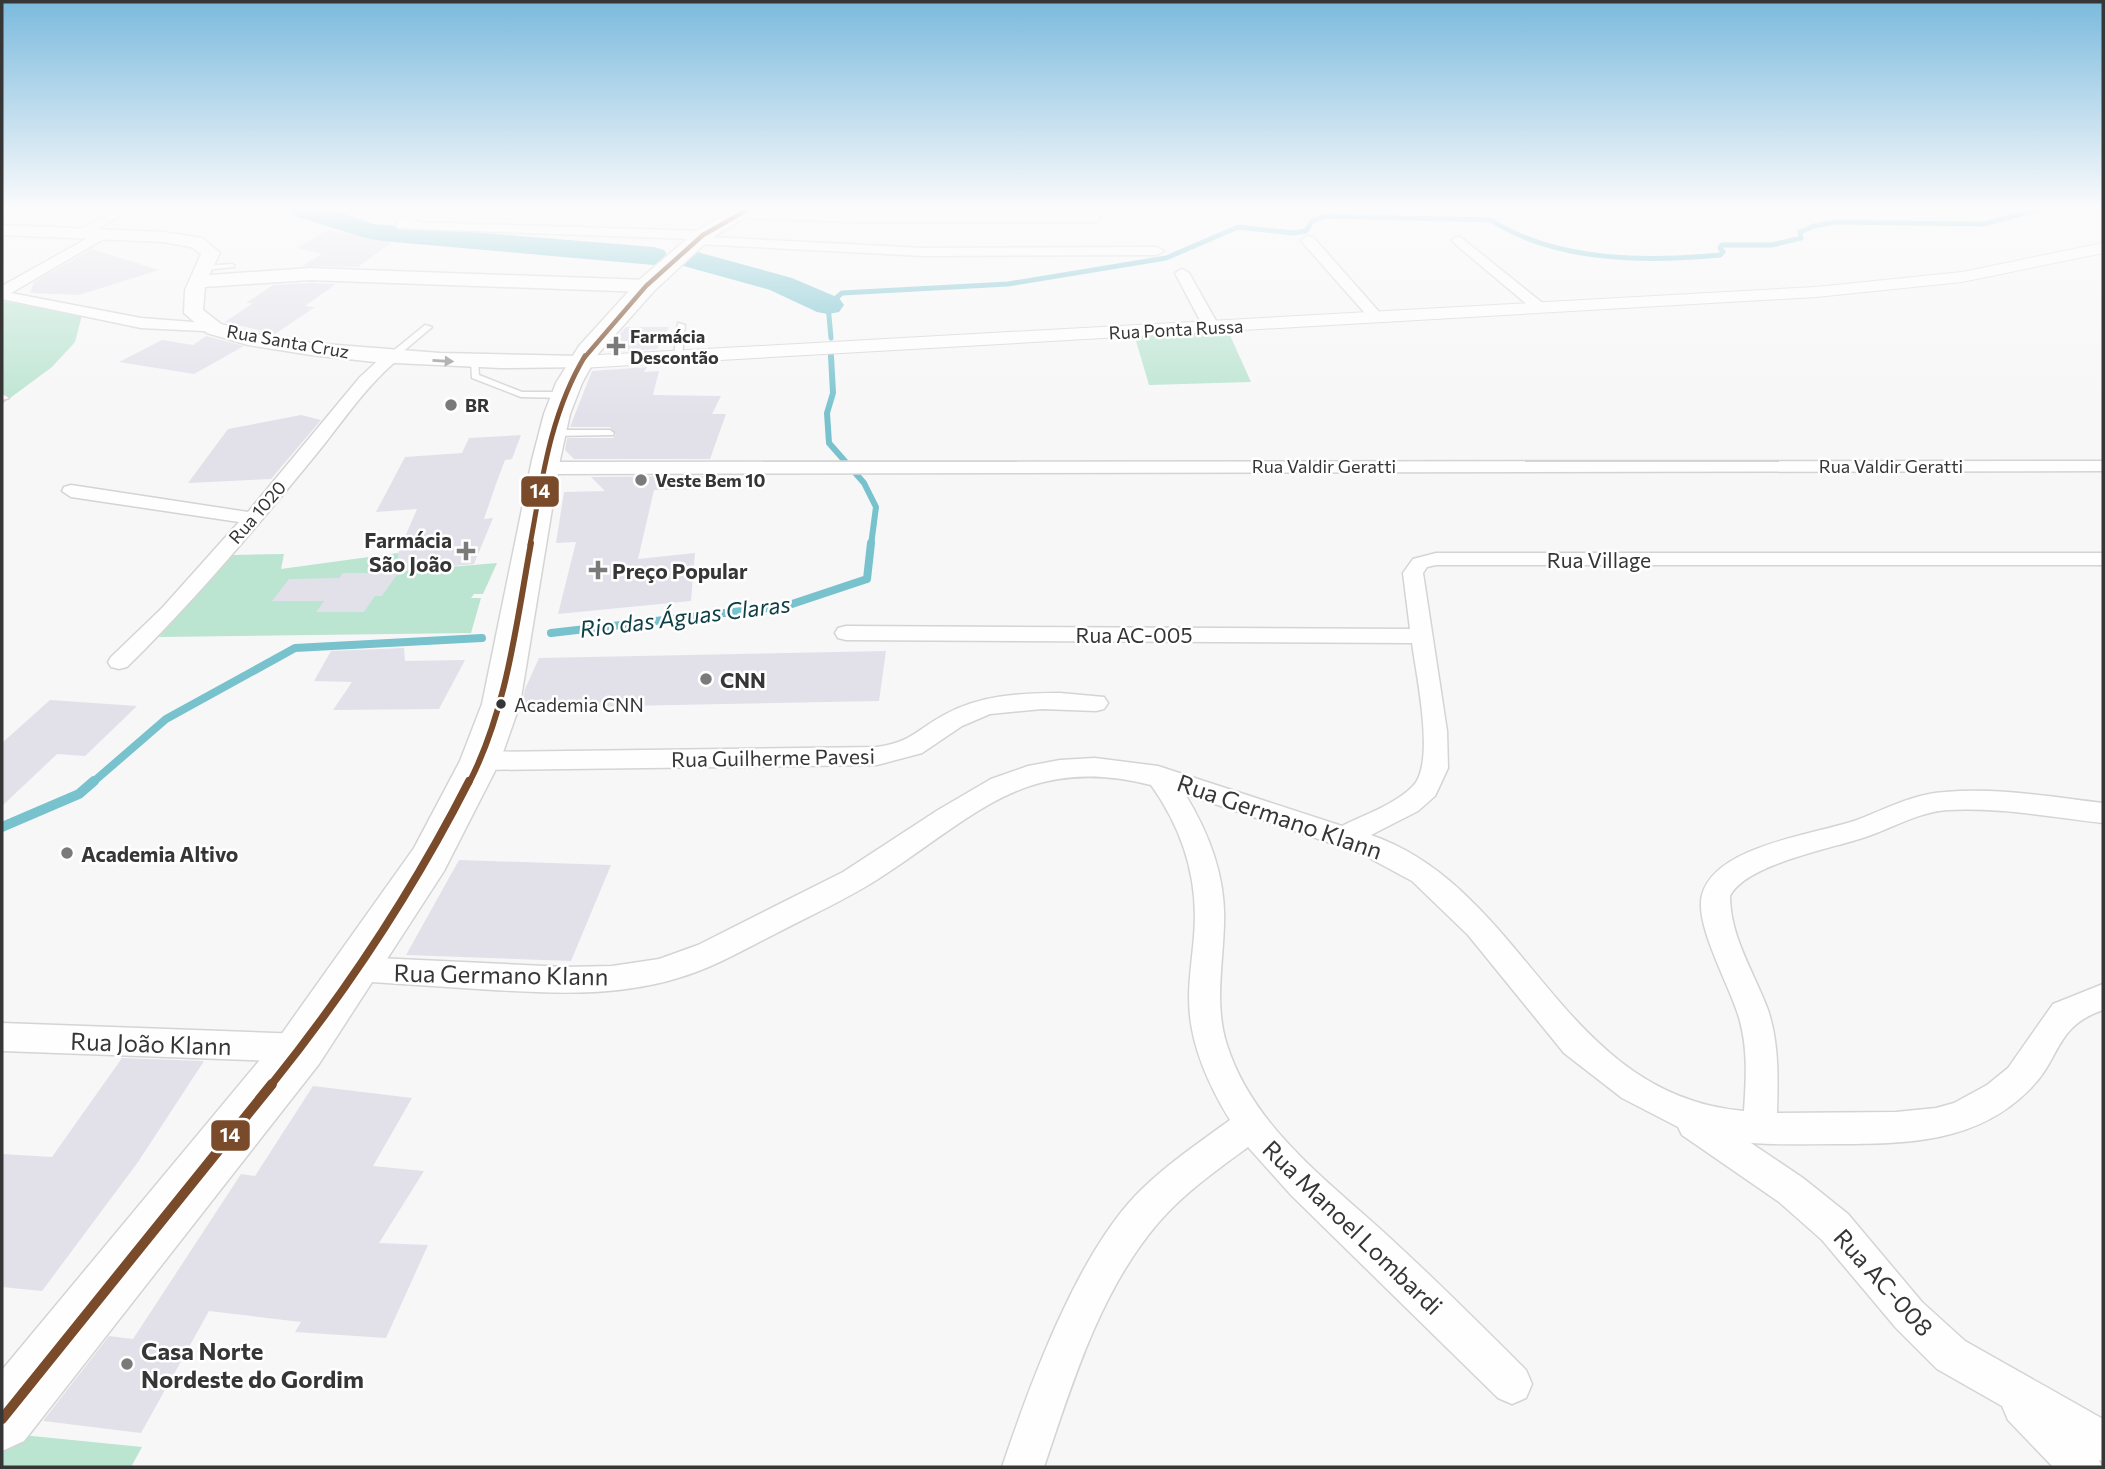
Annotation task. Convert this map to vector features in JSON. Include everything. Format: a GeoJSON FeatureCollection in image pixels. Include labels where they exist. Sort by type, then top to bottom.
{"type":"FeatureCollection","features":[{"type":"Feature","properties":{"kind":"main road","name":"Rua Santa Cruz"},"geometry":{"type":"LineString","coordinates":[[200,279],[194,313],[202,323],[275,342],[390,358],[474,362],[560,414]]}},
{"type":"Feature","properties":{"kind":"main road"},"geometry":{"type":"LineString","coordinates":[[442,279],[646,286]]}},
{"type":"Feature","properties":{"kind":"main road"},"geometry":{"type":"LineString","coordinates":[[2,1419],[300,1048],[429,859],[480,761],[501,704],[560,414],[613,320],[654,279]]}},
{"type":"Feature","properties":{"kind":"street"},"geometry":{"type":"LineString","coordinates":[[4,291],[25,279]]}},
{"type":"Feature","properties":{"kind":"street"},"geometry":{"type":"LineString","coordinates":[[1185,279],[1212,327]]}},
{"type":"Feature","properties":{"kind":"street"},"geometry":{"type":"LineString","coordinates":[[1342,279],[1376,317]]}},
{"type":"Feature","properties":{"kind":"street"},"geometry":{"type":"LineString","coordinates":[[1505,279],[1540,308]]}},
{"type":"Feature","properties":{"kind":"street","name":"Rua Ponta Russa"},"geometry":{"type":"LineString","coordinates":[[560,414],[678,356],[1816,292],[1947,279]]}},
{"type":"Feature","properties":{"kind":"street"},"geometry":{"type":"LineString","coordinates":[[4,291],[141,323],[219,329]]}},
{"type":"Feature","properties":{"kind":"street","name":"Rua 1020"},"geometry":{"type":"LineString","coordinates":[[119,662],[188,591],[313,449],[355,390],[390,358]]}},
{"type":"Feature","properties":{"kind":"street","name":"Rua Valdir Geratti"},"geometry":{"type":"LineString","coordinates":[[560,414],[838,467],[2103,466]]}},
{"type":"Feature","properties":{"kind":"street"},"geometry":{"type":"LineString","coordinates":[[71,491],[252,518]]}},
{"type":"Feature","properties":{"kind":"street","name":"Rua Village"},"geometry":{"type":"LineString","coordinates":[[1346,836],[1409,804],[1426,789],[1435,768],[1435,731],[1413,573],[1420,563],[1436,559],[2103,559]]}},
{"type":"Feature","properties":{"kind":"street","name":"Rua AC-005"},"geometry":{"type":"LineString","coordinates":[[846,633],[1422,636]]}},
{"type":"Feature","properties":{"kind":"street","name":"Rua Guilherme Pavesi"},"geometry":{"type":"LineString","coordinates":[[480,761],[877,756],[902,752],[920,745],[953,720],[995,706],[1060,700],[1096,703]]}},
{"type":"Feature","properties":{"kind":"street","name":"Rua Germano Klann"},"geometry":{"type":"LineString","coordinates":[[356,969],[588,979],[640,975],[681,965],[865,873],[1002,783],[1032,772],[1091,767],[1158,775],[1274,816],[1346,836],[1386,851],[1453,899],[1565,1033],[1609,1069],[1673,1111],[1719,1124],[1760,1128],[1880,1128],[1936,1124],[1969,1113],[2005,1090],[2029,1068],[2057,1021],[2072,1008],[2103,997]]}},
{"type":"Feature","properties":{"kind":"street","name":"Rua Manoel Lombardi"},"geometry":{"type":"LineString","coordinates":[[1158,775],[1182,807],[1202,859],[1209,890],[1210,922],[1202,987],[1204,1016],[1211,1046],[1224,1081],[1251,1125],[1287,1170],[1429,1301],[1512,1384]]}},
{"type":"Feature","properties":{"kind":"street"},"geometry":{"type":"LineString","coordinates":[[1760,1128],[1762,1055],[1756,1021],[1718,920],[1716,895],[1725,880],[1747,866],[1795,845],[1860,829],[1941,801],[1995,800],[2103,813]]}},
{"type":"Feature","properties":{"kind":"street","name":"Rua João Klann"},"geometry":{"type":"LineString","coordinates":[[2,1037],[300,1048]]}},
{"type":"Feature","properties":{"kind":"street","name":"Rua AC-008"},"geometry":{"type":"LineString","coordinates":[[1673,1111],[1791,1189],[1835,1227],[1909,1315],[1951,1354],[2103,1441]]}},
{"type":"Feature","properties":{"kind":"street"},"geometry":{"type":"LineString","coordinates":[[1023,1467],[1060,1367],[1091,1300],[1135,1224],[1193,1168],[1251,1125]]}},
{"type":"Feature","properties":{"kind":"street"},"geometry":{"type":"LineString","coordinates":[[2002,1385],[2081,1467]]}},
{"type":"Feature","properties":{"kind":"lane"},"geometry":{"type":"LineString","coordinates":[[678,356],[681,326]]}},
{"type":"Feature","properties":{"kind":"lane"},"geometry":{"type":"LineString","coordinates":[[390,358],[428,327]]}},
{"type":"Feature","properties":{"kind":"lane"},"geometry":{"type":"LineString","coordinates":[[474,362],[475,376],[610,433]]}},
{"type":"Feature","properties":{"kind":"green space"},"geometry":{"type":"Polygon","coordinates":[[[2,301],[82,315],[75,342],[52,367],[2,404],[2,301]]]}},
{"type":"Feature","properties":{"kind":"green space"},"geometry":{"type":"Polygon","coordinates":[[[1228,331],[1251,382],[1149,385],[1134,334],[1228,331]]]}},
{"type":"Feature","properties":{"kind":"green space"},"geometry":{"type":"Polygon","coordinates":[[[398,553],[401,571],[497,563],[483,594],[474,594],[471,598],[481,598],[471,633],[159,637],[231,555],[284,554],[281,569],[398,553]]]}},
{"type":"Feature","properties":{"kind":"green space"},"geometry":{"type":"Polygon","coordinates":[[[2,1433],[142,1447],[131,1467],[2,1467],[2,1433]]]}},
{"type":"Feature","properties":{"kind":"building"},"geometry":{"type":"Polygon","coordinates":[[[40,279],[132,279],[79,295],[30,293],[34,282],[40,279]]]}},
{"type":"Feature","properties":{"kind":"building"},"geometry":{"type":"Polygon","coordinates":[[[336,284],[305,306],[315,307],[275,334],[225,322],[253,303],[246,303],[273,285],[336,284]]]}},
{"type":"Feature","properties":{"kind":"building"},"geometry":{"type":"Polygon","coordinates":[[[626,327],[669,327],[657,349],[611,352],[607,348],[626,327]]]}},
{"type":"Feature","properties":{"kind":"building"},"geometry":{"type":"Polygon","coordinates":[[[206,336],[244,346],[194,374],[119,362],[162,340],[193,345],[206,336]]]}},
{"type":"Feature","properties":{"kind":"building"},"geometry":{"type":"Polygon","coordinates":[[[647,367],[644,372],[659,371],[653,395],[721,396],[712,414],[726,414],[710,459],[574,459],[565,450],[567,438],[613,438],[616,434],[610,427],[570,427],[592,371],[647,367]]]}},
{"type":"Feature","properties":{"kind":"building"},"geometry":{"type":"Polygon","coordinates":[[[301,415],[321,420],[271,479],[188,483],[228,429],[301,415]]]}},
{"type":"Feature","properties":{"kind":"building"},"geometry":{"type":"Polygon","coordinates":[[[521,435],[512,459],[505,460],[496,484],[484,519],[493,518],[474,564],[401,571],[398,553],[417,509],[376,512],[405,457],[462,453],[469,438],[521,435]]]}},
{"type":"Feature","properties":{"kind":"building"},"geometry":{"type":"Polygon","coordinates":[[[704,476],[699,489],[654,490],[638,559],[695,553],[691,601],[558,614],[576,542],[556,543],[564,492],[605,491],[591,477],[704,476]]]}},
{"type":"Feature","properties":{"kind":"building"},"geometry":{"type":"Polygon","coordinates":[[[343,573],[398,573],[382,596],[375,596],[364,612],[316,612],[324,601],[272,601],[289,579],[339,578],[343,573]]]}},
{"type":"Feature","properties":{"kind":"building"},"geometry":{"type":"Polygon","coordinates":[[[404,648],[405,661],[465,660],[439,709],[333,710],[352,682],[314,681],[331,651],[404,648]]]}},
{"type":"Feature","properties":{"kind":"building","name":"CNN"},"geometry":{"type":"Polygon","coordinates":[[[886,651],[879,701],[521,708],[525,689],[539,658],[886,651]]]}},
{"type":"Feature","properties":{"kind":"building"},"geometry":{"type":"Polygon","coordinates":[[[50,700],[137,706],[85,756],[57,754],[2,806],[2,743],[50,700]]]}},
{"type":"Feature","properties":{"kind":"building"},"geometry":{"type":"Polygon","coordinates":[[[459,860],[611,865],[571,961],[406,955],[459,860]]]}},
{"type":"Feature","properties":{"kind":"building"},"geometry":{"type":"Polygon","coordinates":[[[122,1058],[204,1061],[138,1162],[42,1291],[2,1287],[2,1154],[52,1157],[122,1058]]]}},
{"type":"Feature","properties":{"kind":"building"},"geometry":{"type":"Polygon","coordinates":[[[313,1086],[412,1098],[373,1166],[424,1171],[379,1243],[428,1245],[386,1338],[295,1332],[301,1322],[209,1311],[141,1433],[43,1421],[109,1336],[133,1339],[241,1174],[255,1176],[313,1086]]]}},
{"type":"Feature","properties":{"kind":"waterway","name":"Rio das Águas Claras"},"geometry":{"type":"LineString","coordinates":[[761,279],[781,284],[828,305]]}},
{"type":"Feature","properties":{"kind":"waterway"},"geometry":{"type":"LineString","coordinates":[[831,338],[828,305],[842,293],[1008,284],[1041,279]]}},
{"type":"Feature","properties":{"kind":"waterway","name":"Rio das Águas Claras"},"geometry":{"type":"LineString","coordinates":[[831,356],[833,393],[827,413],[829,443],[864,483],[876,507],[871,545]]}},
{"type":"Feature","properties":{"kind":"waterway","name":"Rio das Águas Claras"},"geometry":{"type":"LineString","coordinates":[[551,633],[786,606],[867,579],[871,543]]}},
{"type":"Feature","properties":{"kind":"waterway","name":"Rio das Águas Claras"},"geometry":{"type":"LineString","coordinates":[[92,783],[166,719],[295,648],[482,638]]}},
{"type":"Feature","properties":{"kind":"waterway","name":"Rio das Águas Claras"},"geometry":{"type":"LineString","coordinates":[[2,827],[79,794],[94,781]]}},
{"type":"Feature","properties":{"kind":"transit line","name":"14"},"geometry":{"type":"LineString","coordinates":[[2,1419],[301,1048],[429,859],[480,761],[501,704],[546,460],[557,414],[569,383],[588,351],[654,279]]}},
{"type":"Feature","properties":{"kind":"place","name":"Farmácia Descontão"},"geometry":{"type":"Point","coordinates":[616,346]}},
{"type":"Feature","properties":{"kind":"place","name":"BR"},"geometry":{"type":"Point","coordinates":[451,405]}},
{"type":"Feature","properties":{"kind":"place","name":"Veste Bem 10"},"geometry":{"type":"Point","coordinates":[641,480]}},
{"type":"Feature","properties":{"kind":"place","name":"Farmácia São João"},"geometry":{"type":"Point","coordinates":[466,551]}},
{"type":"Feature","properties":{"kind":"place","name":"Preço Popular"},"geometry":{"type":"Point","coordinates":[598,570]}},
{"type":"Feature","properties":{"kind":"place","name":"CNN"},"geometry":{"type":"Point","coordinates":[706,679]}},
{"type":"Feature","properties":{"kind":"place","name":"Academia CNN"},"geometry":{"type":"Point","coordinates":[501,704]}},
{"type":"Feature","properties":{"kind":"place","name":"Academia Altivo"},"geometry":{"type":"Point","coordinates":[67,853]}},
{"type":"Feature","properties":{"kind":"place","name":"Casa Norte Nordeste do Gordim"},"geometry":{"type":"Point","coordinates":[127,1364]}}]}
